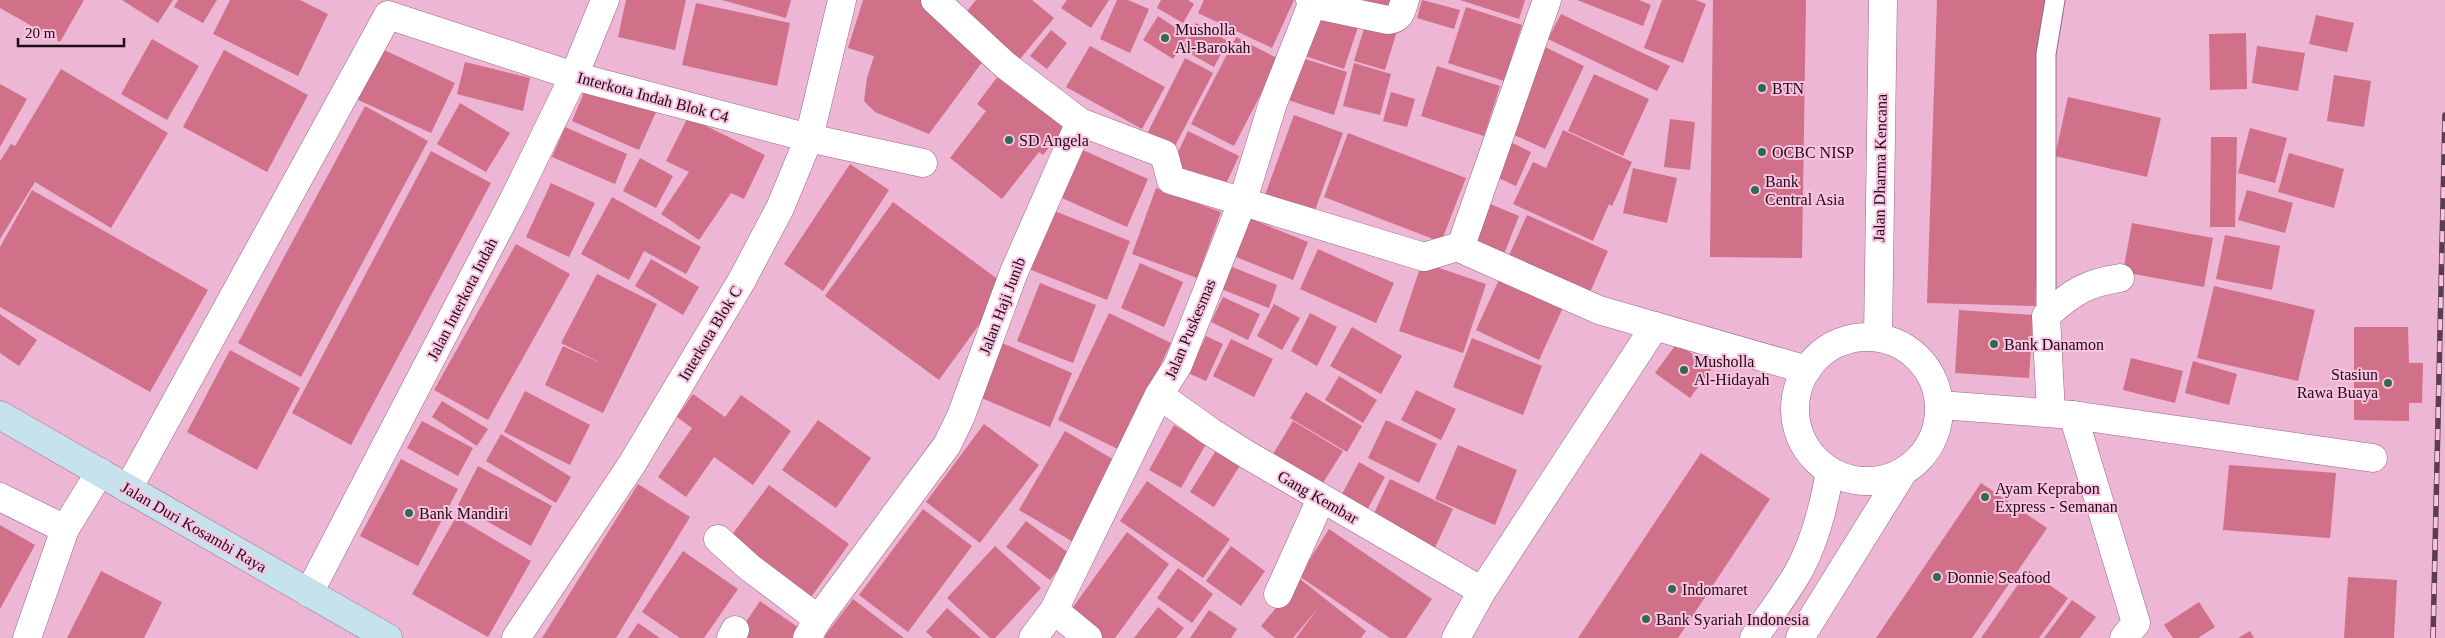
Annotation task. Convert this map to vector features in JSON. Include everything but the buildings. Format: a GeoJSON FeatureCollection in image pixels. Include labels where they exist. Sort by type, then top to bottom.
{"type":"FeatureCollection","features":[{"type":"Feature","properties":{"kind":"main road","name":"Jalan Duri Kosambi Raya"},"geometry":{"type":"LineString","coordinates":[[0,415],[388,638]]}},
{"type":"Feature","properties":{"kind":"street","name":"Jalan Interkota Indah"},"geometry":{"type":"LineString","coordinates":[[309,593],[508,210],[574,76],[605,0]]}},
{"type":"Feature","properties":{"kind":"street","name":"Interkota Blok C"},"geometry":{"type":"LineString","coordinates":[[516,638],[632,464],[742,280],[780,208],[809,138],[842,0]]}},
{"type":"Feature","properties":{"kind":"street"},"geometry":{"type":"LineString","coordinates":[[936,0],[1005,65],[1080,122],[1164,154],[1171,180],[1243,200],[1424,257],[1457,247],[1462,243],[1547,0]]}},
{"type":"Feature","properties":{"kind":"street"},"geometry":{"type":"LineString","coordinates":[[1311,2],[1388,20],[1395,19],[1400,15],[1405,0]]}},
{"type":"Feature","properties":{"kind":"street","name":"Jalan Dharma Kencana"},"geometry":{"type":"LineString","coordinates":[[1878,337],[1883,0]]}},
{"type":"Feature","properties":{"kind":"street","name":"Jalan Puskesmas"},"geometry":{"type":"LineString","coordinates":[[1033,638],[1054,610],[1159,395],[1178,365],[1243,200],[1273,103],[1311,2]]}},
{"type":"Feature","properties":{"kind":"street","name":"Interkota Indah Blok C4"},"geometry":{"type":"LineString","coordinates":[[128,489],[388,15],[574,76],[809,138],[923,163]]}},
{"type":"Feature","properties":{"kind":"street","name":"Jalan Haji Junib"},"geometry":{"type":"LineString","coordinates":[[813,628],[947,445],[961,416],[1014,272],[1080,122]]}},
{"type":"Feature","properties":{"kind":"street"},"geometry":{"type":"LineString","coordinates":[[1457,247],[1599,310],[1807,370]]}},
{"type":"Feature","properties":{"kind":"street"},"geometry":{"type":"LineString","coordinates":[[2120,278],[2096,282],[2067,297],[2046,316],[2062,414],[2136,623],[2124,638]]}},
{"type":"Feature","properties":{"kind":"street"},"geometry":{"type":"LineString","coordinates":[[1456,638],[1482,591],[1655,326]]}},
{"type":"Feature","properties":{"kind":"street"},"geometry":{"type":"LineString","coordinates":[[1861,336],[1878,337],[1909,349],[1931,373],[1940,405],[1938,425],[1932,444],[1919,460],[1903,472],[1886,480],[1867,482],[1848,479],[1830,471],[1817,461],[1807,448],[1799,434],[1795,417],[1799,384],[1807,370],[1817,357],[1830,347],[1861,336]]}},
{"type":"Feature","properties":{"kind":"street","name":"Gang Kembar"},"geometry":{"type":"LineString","coordinates":[[1159,395],[1211,432],[1321,500],[1482,591]]}},
{"type":"Feature","properties":{"kind":"street"},"geometry":{"type":"LineString","coordinates":[[1940,405],[2062,414],[2373,458]]}},
{"type":"Feature","properties":{"kind":"street"},"geometry":{"type":"LineString","coordinates":[[1754,638],[1798,573],[1825,500],[1830,471]]}},
{"type":"Feature","properties":{"kind":"street"},"geometry":{"type":"LineString","coordinates":[[26,638],[65,529],[100,472]]}},
{"type":"Feature","properties":{"kind":"street"},"geometry":{"type":"LineString","coordinates":[[1800,638],[1903,472]]}},
{"type":"Feature","properties":{"kind":"street"},"geometry":{"type":"LineString","coordinates":[[0,497],[65,529]]}},
{"type":"Feature","properties":{"kind":"street"},"geometry":{"type":"LineString","coordinates":[[1278,594],[1321,500]]}},
{"type":"Feature","properties":{"kind":"street"},"geometry":{"type":"LineString","coordinates":[[718,539],[813,628]]}},
{"type":"Feature","properties":{"kind":"street"},"geometry":{"type":"LineString","coordinates":[[1054,610],[1088,638]]}},
{"type":"Feature","properties":{"kind":"lane"},"geometry":{"type":"LineString","coordinates":[[2046,316],[2046,54],[2055,0]]}},
{"type":"Feature","properties":{"kind":"railway"},"geometry":{"type":"LineString","coordinates":[[2433,638],[2445,115]]}},
{"type":"Feature","properties":{"kind":"place","name":"Musholla Al-Barokah"},"geometry":{"type":"Point","coordinates":[1165,38]}},
{"type":"Feature","properties":{"kind":"place","name":"BTN"},"geometry":{"type":"Point","coordinates":[1762,88]}},
{"type":"Feature","properties":{"kind":"place","name":"SD Angela"},"geometry":{"type":"Point","coordinates":[1009,140]}},
{"type":"Feature","properties":{"kind":"place","name":"OCBC NISP"},"geometry":{"type":"Point","coordinates":[1762,152]}},
{"type":"Feature","properties":{"kind":"place","name":"Bank Central Asia"},"geometry":{"type":"Point","coordinates":[1755,190]}},
{"type":"Feature","properties":{"kind":"place","name":"Bank Danamon"},"geometry":{"type":"Point","coordinates":[1994,344]}},
{"type":"Feature","properties":{"kind":"place","name":"Musholla Al-Hidayah"},"geometry":{"type":"Point","coordinates":[1684,370]}},
{"type":"Feature","properties":{"kind":"place","name":"Stasiun Rawa Buaya"},"geometry":{"type":"Point","coordinates":[2388,383]}},
{"type":"Feature","properties":{"kind":"place","name":"Ayam Keprabon Express - Semanan"},"geometry":{"type":"Point","coordinates":[1985,497]}},
{"type":"Feature","properties":{"kind":"place","name":"Bank Mandiri"},"geometry":{"type":"Point","coordinates":[409,513]}},
{"type":"Feature","properties":{"kind":"place","name":"Donnie Seafood"},"geometry":{"type":"Point","coordinates":[1937,577]}},
{"type":"Feature","properties":{"kind":"place","name":"Indomaret"},"geometry":{"type":"Point","coordinates":[1672,589]}},
{"type":"Feature","properties":{"kind":"place","name":"Bank Syariah Indonesia"},"geometry":{"type":"Point","coordinates":[1646,619]}}]}
